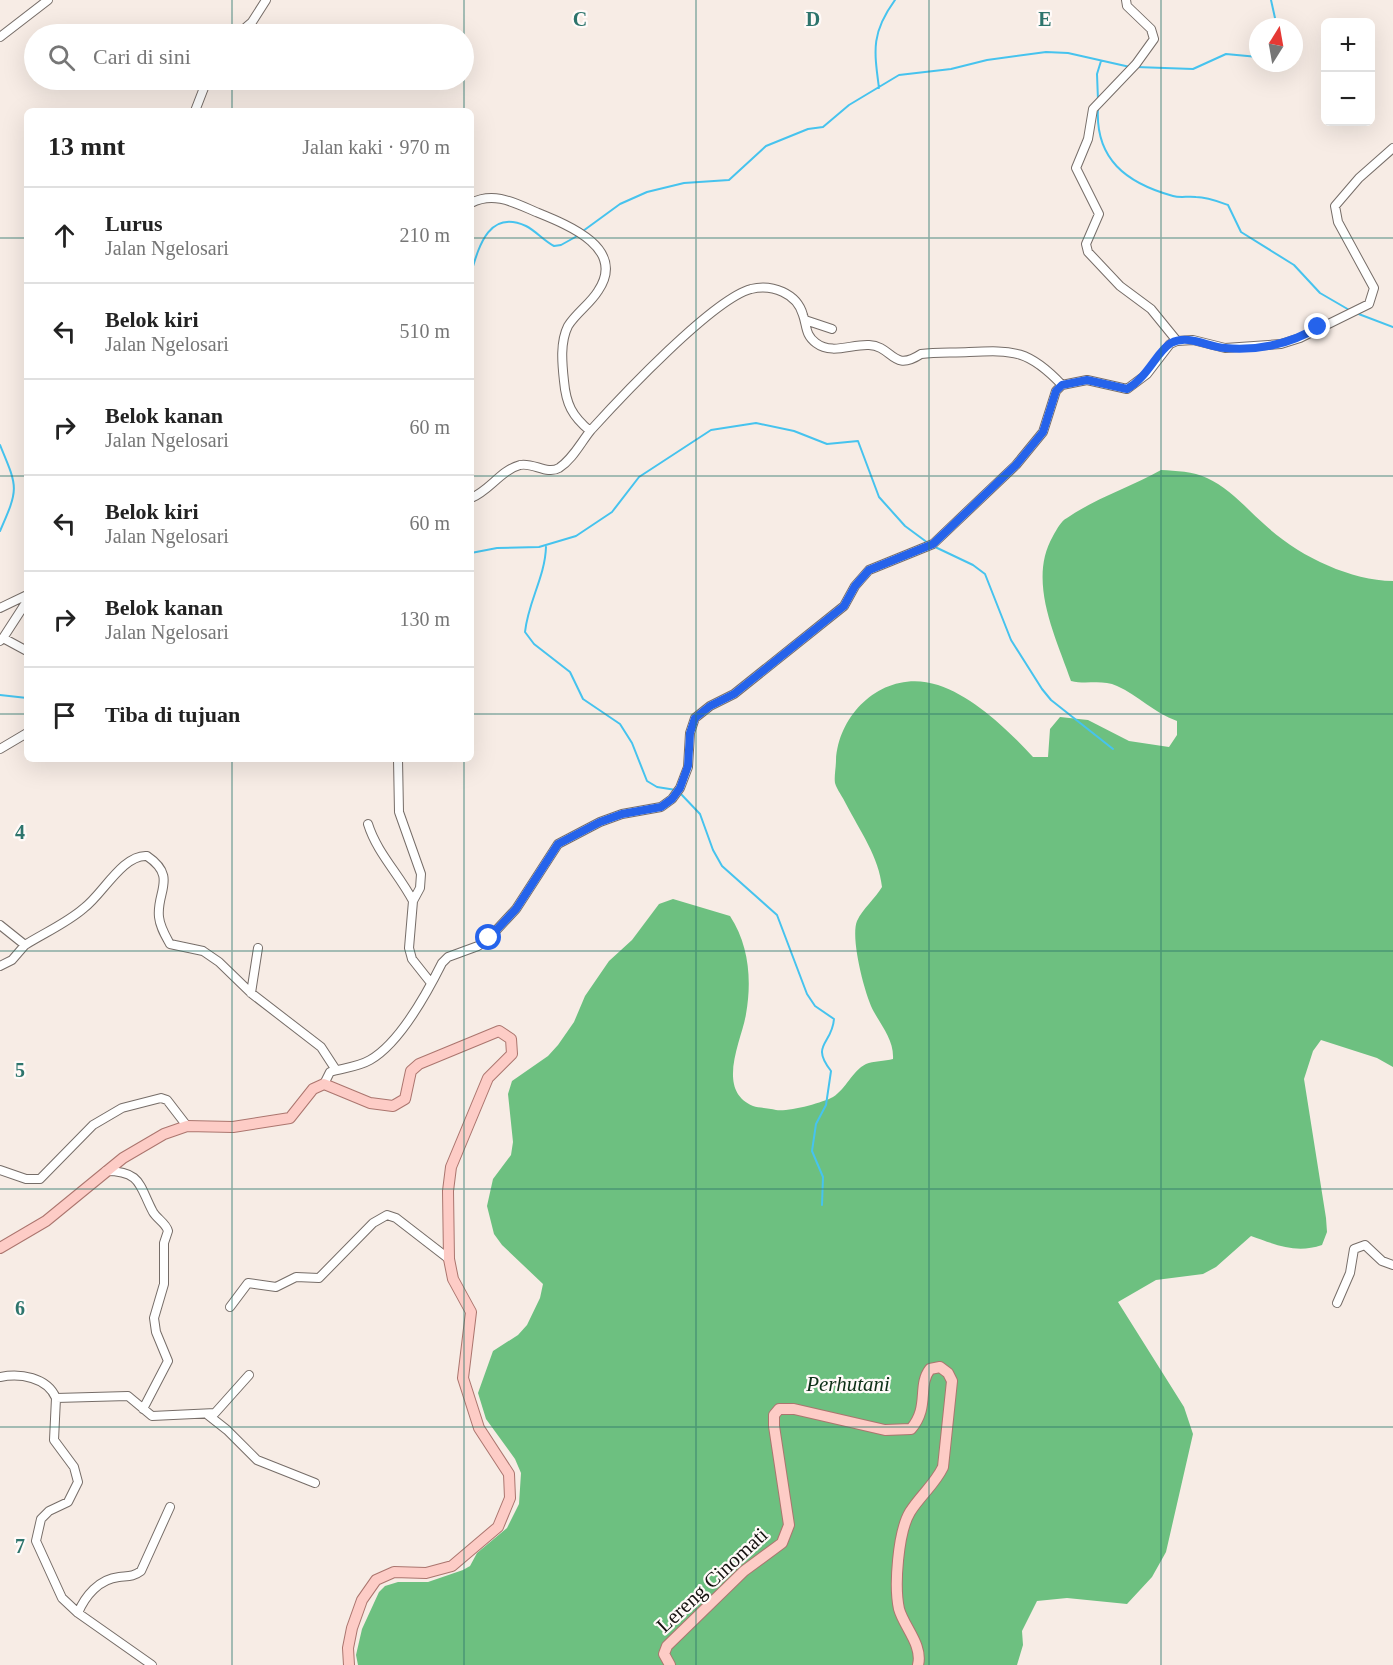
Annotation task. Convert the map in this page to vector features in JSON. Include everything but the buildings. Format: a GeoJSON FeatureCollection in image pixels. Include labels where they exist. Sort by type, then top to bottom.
{"type":"FeatureCollection","features":[{"type":"Feature","properties":{"kind":"main road"},"geometry":{"type":"LineString","coordinates":[[0,1248],[46,1221],[106,1171],[164,1134],[187,1126],[233,1127],[290,1118],[313,1089],[324,1084],[370,1104],[393,1106],[405,1099],[411,1071],[419,1064],[499,1031],[511,1039],[512,1054],[488,1078],[451,1167],[448,1191],[449,1259],[453,1279],[471,1312],[471,1325],[463,1360],[463,1378],[479,1428],[509,1474],[510,1498],[498,1527],[452,1566],[426,1573],[394,1572],[376,1580],[362,1600],[352,1628],[348,1648],[349,1665]]}},
{"type":"Feature","properties":{"kind":"main road","name":"Lereng Cinomati"},"geometry":{"type":"LineString","coordinates":[[670,1665],[664,1654],[667,1646],[744,1571],[782,1543],[787,1533],[789,1525],[774,1426],[774,1415],[779,1409],[794,1409],[885,1430],[911,1429],[922,1412],[926,1376],[930,1369],[940,1367],[948,1373],[952,1381],[943,1467],[938,1477],[910,1512],[904,1525],[899,1551],[899,1609],[917,1647],[918,1665]]}},
{"type":"Feature","properties":{"kind":"street"},"geometry":{"type":"LineString","coordinates":[[0,37],[48,0]]}},
{"type":"Feature","properties":{"kind":"street"},"geometry":{"type":"LineString","coordinates":[[247,24],[267,0]]}},
{"type":"Feature","properties":{"kind":"street"},"geometry":{"type":"LineString","coordinates":[[1126,0],[1126,6],[1153,33],[1151,43],[1136,64],[1099,101],[1091,115],[1088,139],[1076,168],[1099,214],[1087,240],[1086,248],[1120,286],[1151,309],[1177,341]]}},
{"type":"Feature","properties":{"kind":"street"},"geometry":{"type":"LineString","coordinates":[[196,108],[203,90]]}},
{"type":"Feature","properties":{"kind":"street"},"geometry":{"type":"LineString","coordinates":[[324,1084],[327,1076],[336,1070],[369,1061],[379,1054],[414,1013],[448,957],[478,946],[516,909],[558,844],[600,822],[622,814],[661,807],[672,799],[680,788],[688,766],[692,725],[702,712],[734,694],[844,606],[855,586],[869,570],[930,545],[1030,449],[1043,432],[1056,391],[1062,385],[1087,380],[1127,389],[1147,374],[1170,344],[1177,341],[1193,340],[1225,348],[1281,344],[1300,338],[1363,308],[1372,299],[1374,288],[1338,222],[1335,206],[1359,178],[1393,148]]}},
{"type":"Feature","properties":{"kind":"street"},"geometry":{"type":"LineString","coordinates":[[474,202],[490,198],[512,200],[571,228],[590,239],[600,249],[606,262],[605,278],[598,292],[568,327],[563,345],[567,404],[576,419],[591,430]]}},
{"type":"Feature","properties":{"kind":"street"},"geometry":{"type":"LineString","coordinates":[[474,496],[513,467],[530,464],[546,470],[558,468],[569,459],[591,430],[676,345],[721,304],[738,293],[755,288],[775,288],[796,302],[805,320],[810,338],[817,344],[830,349],[872,344],[894,359],[903,361],[910,361],[921,354],[1005,350],[1026,356],[1050,372],[1062,385]]}},
{"type":"Feature","properties":{"kind":"street"},"geometry":{"type":"LineString","coordinates":[[805,320],[832,329]]}},
{"type":"Feature","properties":{"kind":"street"},"geometry":{"type":"LineString","coordinates":[[0,608],[24,596]]}},
{"type":"Feature","properties":{"kind":"street"},"geometry":{"type":"LineString","coordinates":[[24,606],[1,640],[24,650]]}},
{"type":"Feature","properties":{"kind":"street"},"geometry":{"type":"LineString","coordinates":[[0,749],[24,735]]}},
{"type":"Feature","properties":{"kind":"street"},"geometry":{"type":"LineString","coordinates":[[398,762],[399,812],[421,874],[420,888],[413,901],[409,948],[412,959],[431,983]]}},
{"type":"Feature","properties":{"kind":"street"},"geometry":{"type":"LineString","coordinates":[[368,824],[375,845],[398,874],[413,901]]}},
{"type":"Feature","properties":{"kind":"street"},"geometry":{"type":"LineString","coordinates":[[0,966],[12,960],[25,945],[85,908],[130,862],[139,856],[147,856],[164,878],[165,887],[159,915],[162,932],[170,944],[203,951],[251,993],[321,1047],[336,1070]]}},
{"type":"Feature","properties":{"kind":"street"},"geometry":{"type":"LineString","coordinates":[[0,925],[25,945]]}},
{"type":"Feature","properties":{"kind":"street"},"geometry":{"type":"LineString","coordinates":[[251,993],[258,948]]}},
{"type":"Feature","properties":{"kind":"street"},"geometry":{"type":"LineString","coordinates":[[0,1170],[26,1179],[39,1179],[102,1118],[122,1107],[158,1098],[167,1100],[187,1126]]}},
{"type":"Feature","properties":{"kind":"street"},"geometry":{"type":"LineString","coordinates":[[106,1171],[120,1171],[136,1180],[146,1191],[154,1214],[168,1231],[164,1243],[164,1284],[154,1318],[156,1332],[168,1361],[143,1409]]}},
{"type":"Feature","properties":{"kind":"street"},"geometry":{"type":"LineString","coordinates":[[230,1307],[248,1283],[276,1287],[296,1277],[319,1278],[373,1222],[387,1215],[396,1218],[449,1259]]}},
{"type":"Feature","properties":{"kind":"street"},"geometry":{"type":"LineString","coordinates":[[1337,1303],[1350,1273],[1354,1249],[1365,1245],[1382,1262],[1393,1265]]}},
{"type":"Feature","properties":{"kind":"street"},"geometry":{"type":"LineString","coordinates":[[0,1377],[22,1375],[31,1378],[45,1385],[56,1398],[54,1440],[74,1467],[78,1482],[68,1502],[49,1511],[41,1519],[36,1541],[63,1598],[78,1613],[152,1665]]}},
{"type":"Feature","properties":{"kind":"street"},"geometry":{"type":"LineString","coordinates":[[56,1398],[128,1396],[156,1417],[208,1415],[218,1411],[249,1375]]}},
{"type":"Feature","properties":{"kind":"street"},"geometry":{"type":"LineString","coordinates":[[208,1415],[227,1430],[256,1460],[315,1483]]}},
{"type":"Feature","properties":{"kind":"street"},"geometry":{"type":"LineString","coordinates":[[78,1613],[82,1603],[106,1580],[135,1576],[141,1571],[170,1507]]}},
{"type":"Feature","properties":{"kind":"green space","name":"Perhutani"},"geometry":{"type":"Polygon","coordinates":[[[1161,470],[1196,474],[1215,482],[1277,535],[1324,564],[1358,576],[1393,581],[1393,1067],[1377,1058],[1321,1040],[1313,1051],[1304,1079],[1326,1218],[1327,1232],[1322,1245],[1304,1249],[1295,1248],[1251,1236],[1216,1267],[1203,1274],[1156,1280],[1118,1302],[1184,1407],[1193,1434],[1166,1552],[1152,1577],[1127,1604],[1067,1598],[1037,1601],[1022,1631],[1023,1645],[1017,1665],[358,1665],[356,1655],[362,1629],[379,1592],[385,1586],[398,1582],[428,1582],[470,1566],[477,1553],[507,1528],[519,1504],[521,1473],[515,1459],[486,1419],[478,1393],[493,1351],[518,1335],[527,1325],[540,1298],[543,1284],[502,1245],[494,1234],[487,1206],[493,1179],[511,1155],[513,1142],[508,1094],[512,1081],[548,1056],[558,1045],[574,1022],[585,996],[609,961],[632,940],[659,904],[673,899],[730,916],[741,939],[747,963],[749,988],[746,1014],[736,1050],[733,1077],[735,1089],[742,1099],[753,1106],[776,1110],[788,1110],[821,1102],[833,1097],[866,1064],[893,1059],[890,1040],[874,1012],[867,993],[855,940],[857,921],[882,887],[873,855],[835,783],[839,742],[846,725],[869,697],[884,688],[919,681],[951,690],[977,706],[1013,736],[1033,757],[1048,757],[1050,729],[1060,717],[1088,720],[1129,741],[1169,747],[1177,735],[1177,721],[1117,686],[1071,681],[1052,628],[1043,590],[1046,553],[1053,536],[1065,519],[1090,504],[1161,470]]]}},
{"type":"Feature","properties":{"kind":"waterway"},"geometry":{"type":"LineString","coordinates":[[879,88],[876,42],[882,22],[895,0]]}},
{"type":"Feature","properties":{"kind":"waterway"},"geometry":{"type":"LineString","coordinates":[[1271,0],[1275,18]]}},
{"type":"Feature","properties":{"kind":"waterway"},"geometry":{"type":"LineString","coordinates":[[583,231],[620,204],[647,192],[684,183],[729,180],[766,146],[808,129],[823,127],[849,105],[899,75],[951,69],[987,60],[1046,52],[1068,53],[1130,67]]}},
{"type":"Feature","properties":{"kind":"waterway"},"geometry":{"type":"LineString","coordinates":[[1136,67],[1193,69],[1226,54],[1249,56]]}},
{"type":"Feature","properties":{"kind":"waterway"},"geometry":{"type":"LineString","coordinates":[[1098,100],[1097,74],[1101,61]]}},
{"type":"Feature","properties":{"kind":"waterway"},"geometry":{"type":"LineString","coordinates":[[1098,108],[1098,126],[1108,155],[1128,176],[1156,191],[1173,196],[1204,198],[1228,205],[1241,232],[1294,265],[1320,293],[1351,311]]}},
{"type":"Feature","properties":{"kind":"waterway"},"geometry":{"type":"LineString","coordinates":[[474,264],[488,233],[494,226],[503,222],[526,226],[554,246],[561,245],[579,235]]}},
{"type":"Feature","properties":{"kind":"waterway"},"geometry":{"type":"LineString","coordinates":[[1356,313],[1393,327]]}},
{"type":"Feature","properties":{"kind":"waterway"},"geometry":{"type":"LineString","coordinates":[[474,552],[497,548],[539,547],[576,536],[612,512],[639,477],[711,430],[756,423],[794,431],[827,444],[858,441],[879,497],[905,526],[928,543]]}},
{"type":"Feature","properties":{"kind":"waterway"},"geometry":{"type":"LineString","coordinates":[[0,445],[14,488],[11,505],[0,531]]}},
{"type":"Feature","properties":{"kind":"waterway"},"geometry":{"type":"LineString","coordinates":[[933,546],[973,565],[985,574],[1011,640],[1042,689],[1051,700],[1113,749]]}},
{"type":"Feature","properties":{"kind":"waterway"},"geometry":{"type":"LineString","coordinates":[[546,547],[543,569],[529,610],[525,632],[534,644],[570,672],[583,699],[620,724],[632,743],[647,781],[657,787],[676,790]]}},
{"type":"Feature","properties":{"kind":"waterway"},"geometry":{"type":"LineString","coordinates":[[0,695],[24,698]]}},
{"type":"Feature","properties":{"kind":"waterway"},"geometry":{"type":"LineString","coordinates":[[680,793],[700,814],[713,850],[722,866],[777,915],[807,994],[815,1006],[834,1019],[822,1050],[822,1055],[831,1071],[826,1105],[816,1124],[812,1151],[823,1177],[822,1205]]}},
{"type":"Feature","properties":{"kind":"route"},"geometry":{"type":"LineString","coordinates":[[489,938],[516,909],[558,844],[600,822],[622,814],[661,807],[672,799],[685,778],[690,756],[690,733],[695,718],[710,706],[734,694],[779,660],[803,637],[830,618],[844,606],[855,586],[869,570],[933,544],[950,530],[1030,449],[1043,432],[1056,391],[1062,385],[1075,380],[1087,380],[1104,386],[1127,389],[1147,374],[1159,356],[1170,344],[1177,341],[1193,340],[1225,348],[1281,344],[1300,338],[1318,327]]}}]}
